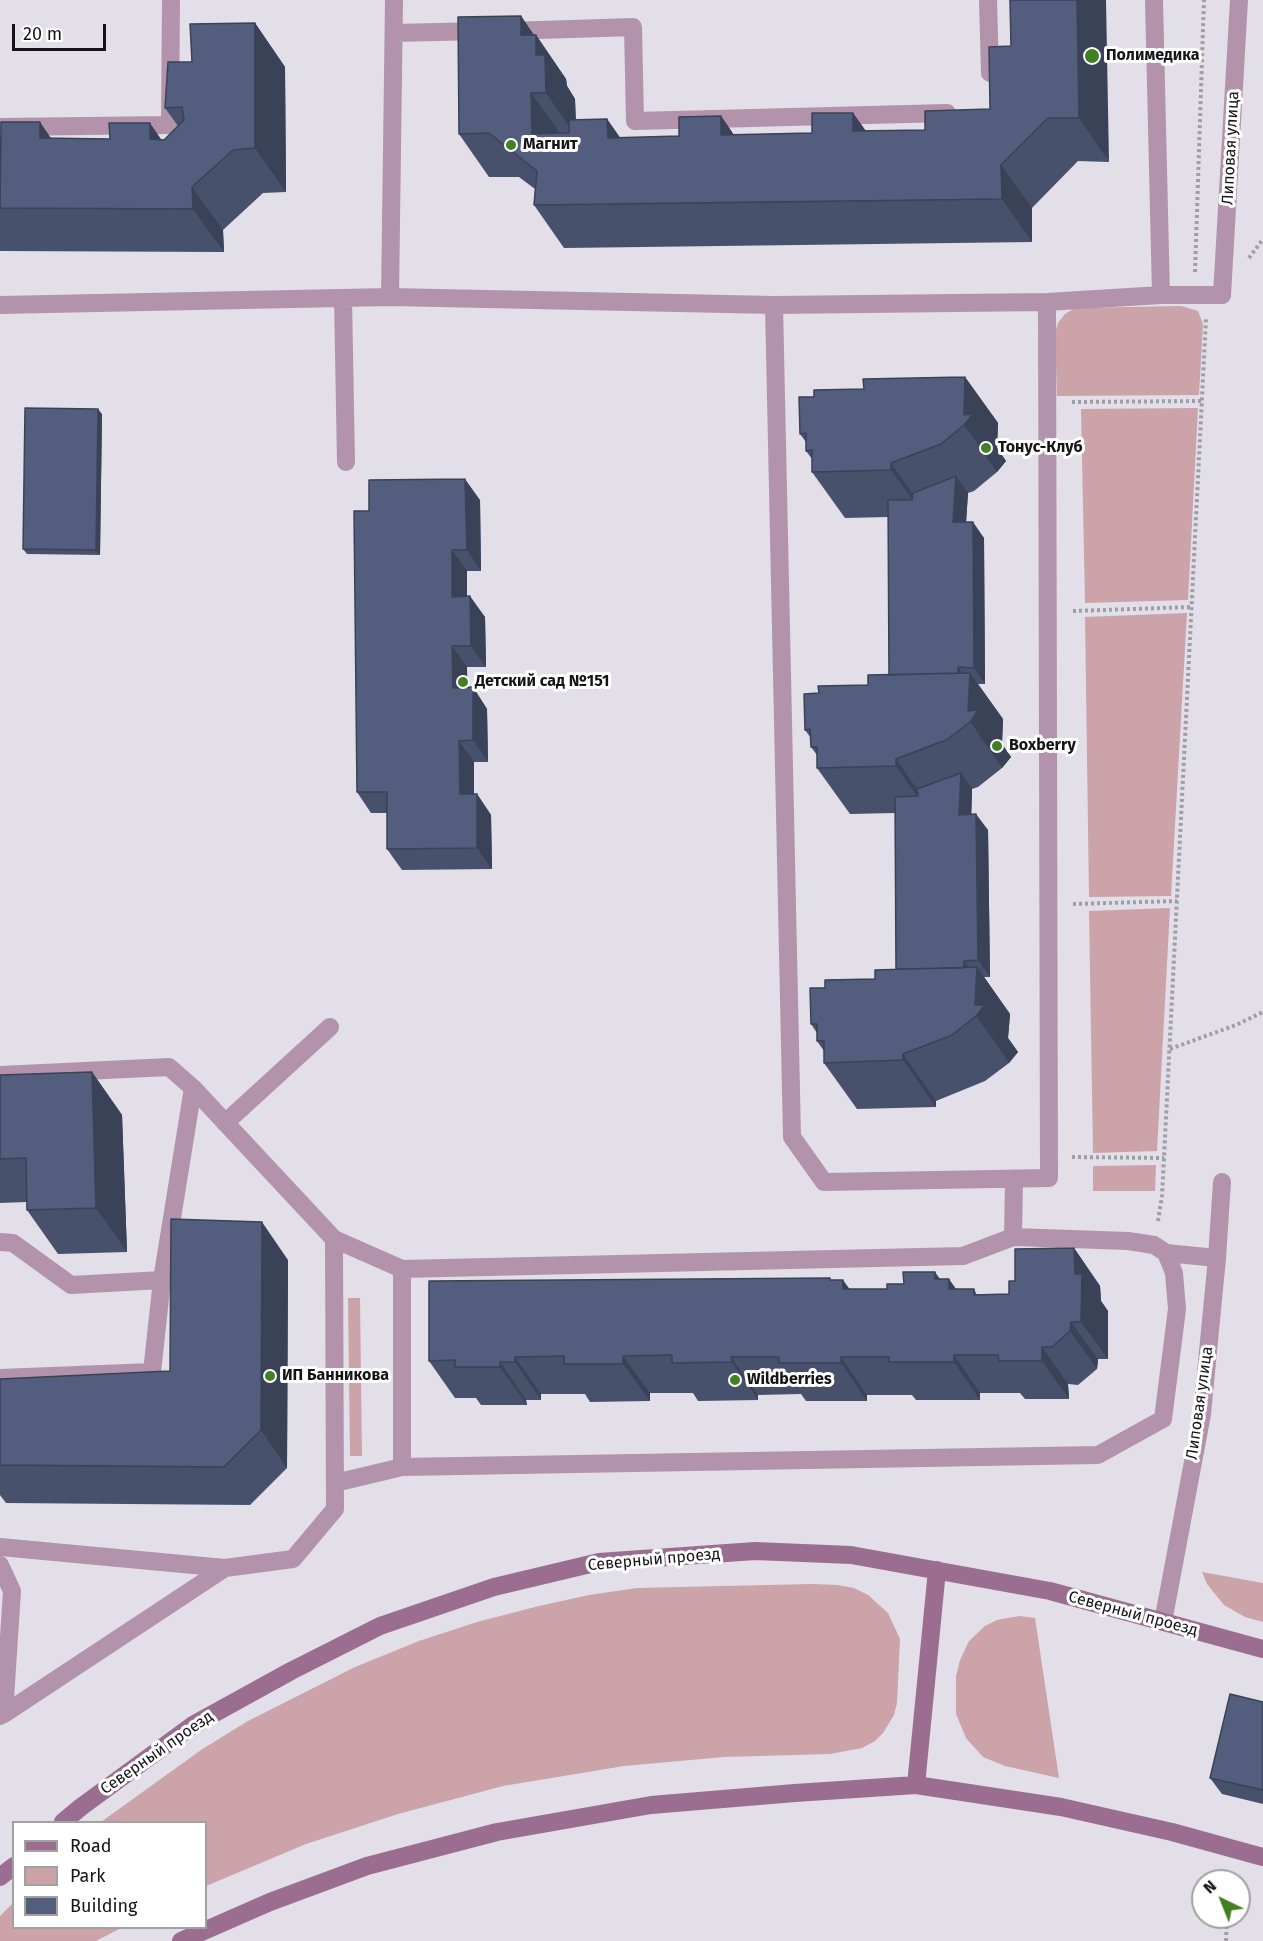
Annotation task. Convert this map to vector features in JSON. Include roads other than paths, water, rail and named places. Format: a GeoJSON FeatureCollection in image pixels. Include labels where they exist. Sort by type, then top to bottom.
{"type":"FeatureCollection","features":[{"type":"Feature","properties":{"kind":"main road","name":"Северный проезд"},"geometry":{"type":"LineString","coordinates":[[64,1821],[193,1725],[291,1671],[380,1626],[494,1587],[599,1562],[755,1551],[851,1555],[1050,1591],[1263,1649]]}},
{"type":"Feature","properties":{"kind":"main road"},"geometry":{"type":"LineString","coordinates":[[916,1785],[937,1570]]}},
{"type":"Feature","properties":{"kind":"main road"},"geometry":{"type":"LineString","coordinates":[[182,1941],[270,1902],[367,1866],[497,1832],[651,1805],[916,1785],[1061,1807],[1172,1832],[1263,1857]]}},
{"type":"Feature","properties":{"kind":"main road"},"geometry":{"type":"LineString","coordinates":[[0,1877],[12,1868]]}},
{"type":"Feature","properties":{"kind":"street"},"geometry":{"type":"LineString","coordinates":[[0,127],[170,125],[171,0]]}},
{"type":"Feature","properties":{"kind":"street"},"geometry":{"type":"LineString","coordinates":[[390,297],[394,0]]}},
{"type":"Feature","properties":{"kind":"street"},"geometry":{"type":"LineString","coordinates":[[988,0],[990,89]]}},
{"type":"Feature","properties":{"kind":"street"},"geometry":{"type":"LineString","coordinates":[[0,305],[390,297],[774,305],[1047,302],[1161,296],[1154,0]]}},
{"type":"Feature","properties":{"kind":"street","name":"Липовая улица"},"geometry":{"type":"LineString","coordinates":[[1161,296],[1222,295],[1239,0]]}},
{"type":"Feature","properties":{"kind":"street"},"geometry":{"type":"LineString","coordinates":[[395,33],[633,27],[635,121],[967,112]]}},
{"type":"Feature","properties":{"kind":"street"},"geometry":{"type":"LineString","coordinates":[[343,298],[346,462]]}},
{"type":"Feature","properties":{"kind":"street"},"geometry":{"type":"LineString","coordinates":[[774,305],[792,1137],[824,1182],[1049,1178],[1047,1156],[1047,302]]}},
{"type":"Feature","properties":{"kind":"street"},"geometry":{"type":"LineString","coordinates":[[225,1124],[330,1027]]}},
{"type":"Feature","properties":{"kind":"street"},"geometry":{"type":"LineString","coordinates":[[0,1075],[170,1067],[194,1088],[334,1239],[402,1269],[963,1256],[1013,1237],[1128,1241],[1160,1249],[1217,1257]]}},
{"type":"Feature","properties":{"kind":"street"},"geometry":{"type":"LineString","coordinates":[[0,1378],[152,1372],[162,1280],[194,1088]]}},
{"type":"Feature","properties":{"kind":"street"},"geometry":{"type":"LineString","coordinates":[[1013,1237],[1014,1179]]}},
{"type":"Feature","properties":{"kind":"street","name":"Липовая улица"},"geometry":{"type":"LineString","coordinates":[[1162,1622],[1202,1414],[1222,1182]]}},
{"type":"Feature","properties":{"kind":"street"},"geometry":{"type":"LineString","coordinates":[[0,1547],[225,1568],[293,1559],[335,1509],[334,1239]]}},
{"type":"Feature","properties":{"kind":"street"},"geometry":{"type":"LineString","coordinates":[[0,1242],[13,1243],[71,1285],[162,1280]]}},
{"type":"Feature","properties":{"kind":"street"},"geometry":{"type":"LineString","coordinates":[[335,1483],[402,1467],[1098,1455],[1163,1419],[1177,1310],[1174,1273],[1160,1249]]}},
{"type":"Feature","properties":{"kind":"street"},"geometry":{"type":"LineString","coordinates":[[402,1269],[402,1467]]}},
{"type":"Feature","properties":{"kind":"street"},"geometry":{"type":"LineString","coordinates":[[0,1565],[12,1591],[2,1715]]}},
{"type":"Feature","properties":{"kind":"street"},"geometry":{"type":"LineString","coordinates":[[2,1715],[225,1568]]}},
{"type":"Feature","properties":{"kind":"place","name":"Полимедика"},"geometry":{"type":"Point","coordinates":[1092,56]}},
{"type":"Feature","properties":{"kind":"place","name":"Магнит"},"geometry":{"type":"Point","coordinates":[511,145]}},
{"type":"Feature","properties":{"kind":"place","name":"Тонус-Клуб"},"geometry":{"type":"Point","coordinates":[986,448]}},
{"type":"Feature","properties":{"kind":"place","name":"Детский сад №151"},"geometry":{"type":"Point","coordinates":[463,682]}},
{"type":"Feature","properties":{"kind":"place","name":"Boxberry"},"geometry":{"type":"Point","coordinates":[997,746]}},
{"type":"Feature","properties":{"kind":"place","name":"ИП Банникова"},"geometry":{"type":"Point","coordinates":[270,1376]}},
{"type":"Feature","properties":{"kind":"place","name":"Wildberries"},"geometry":{"type":"Point","coordinates":[735,1380]}}]}
